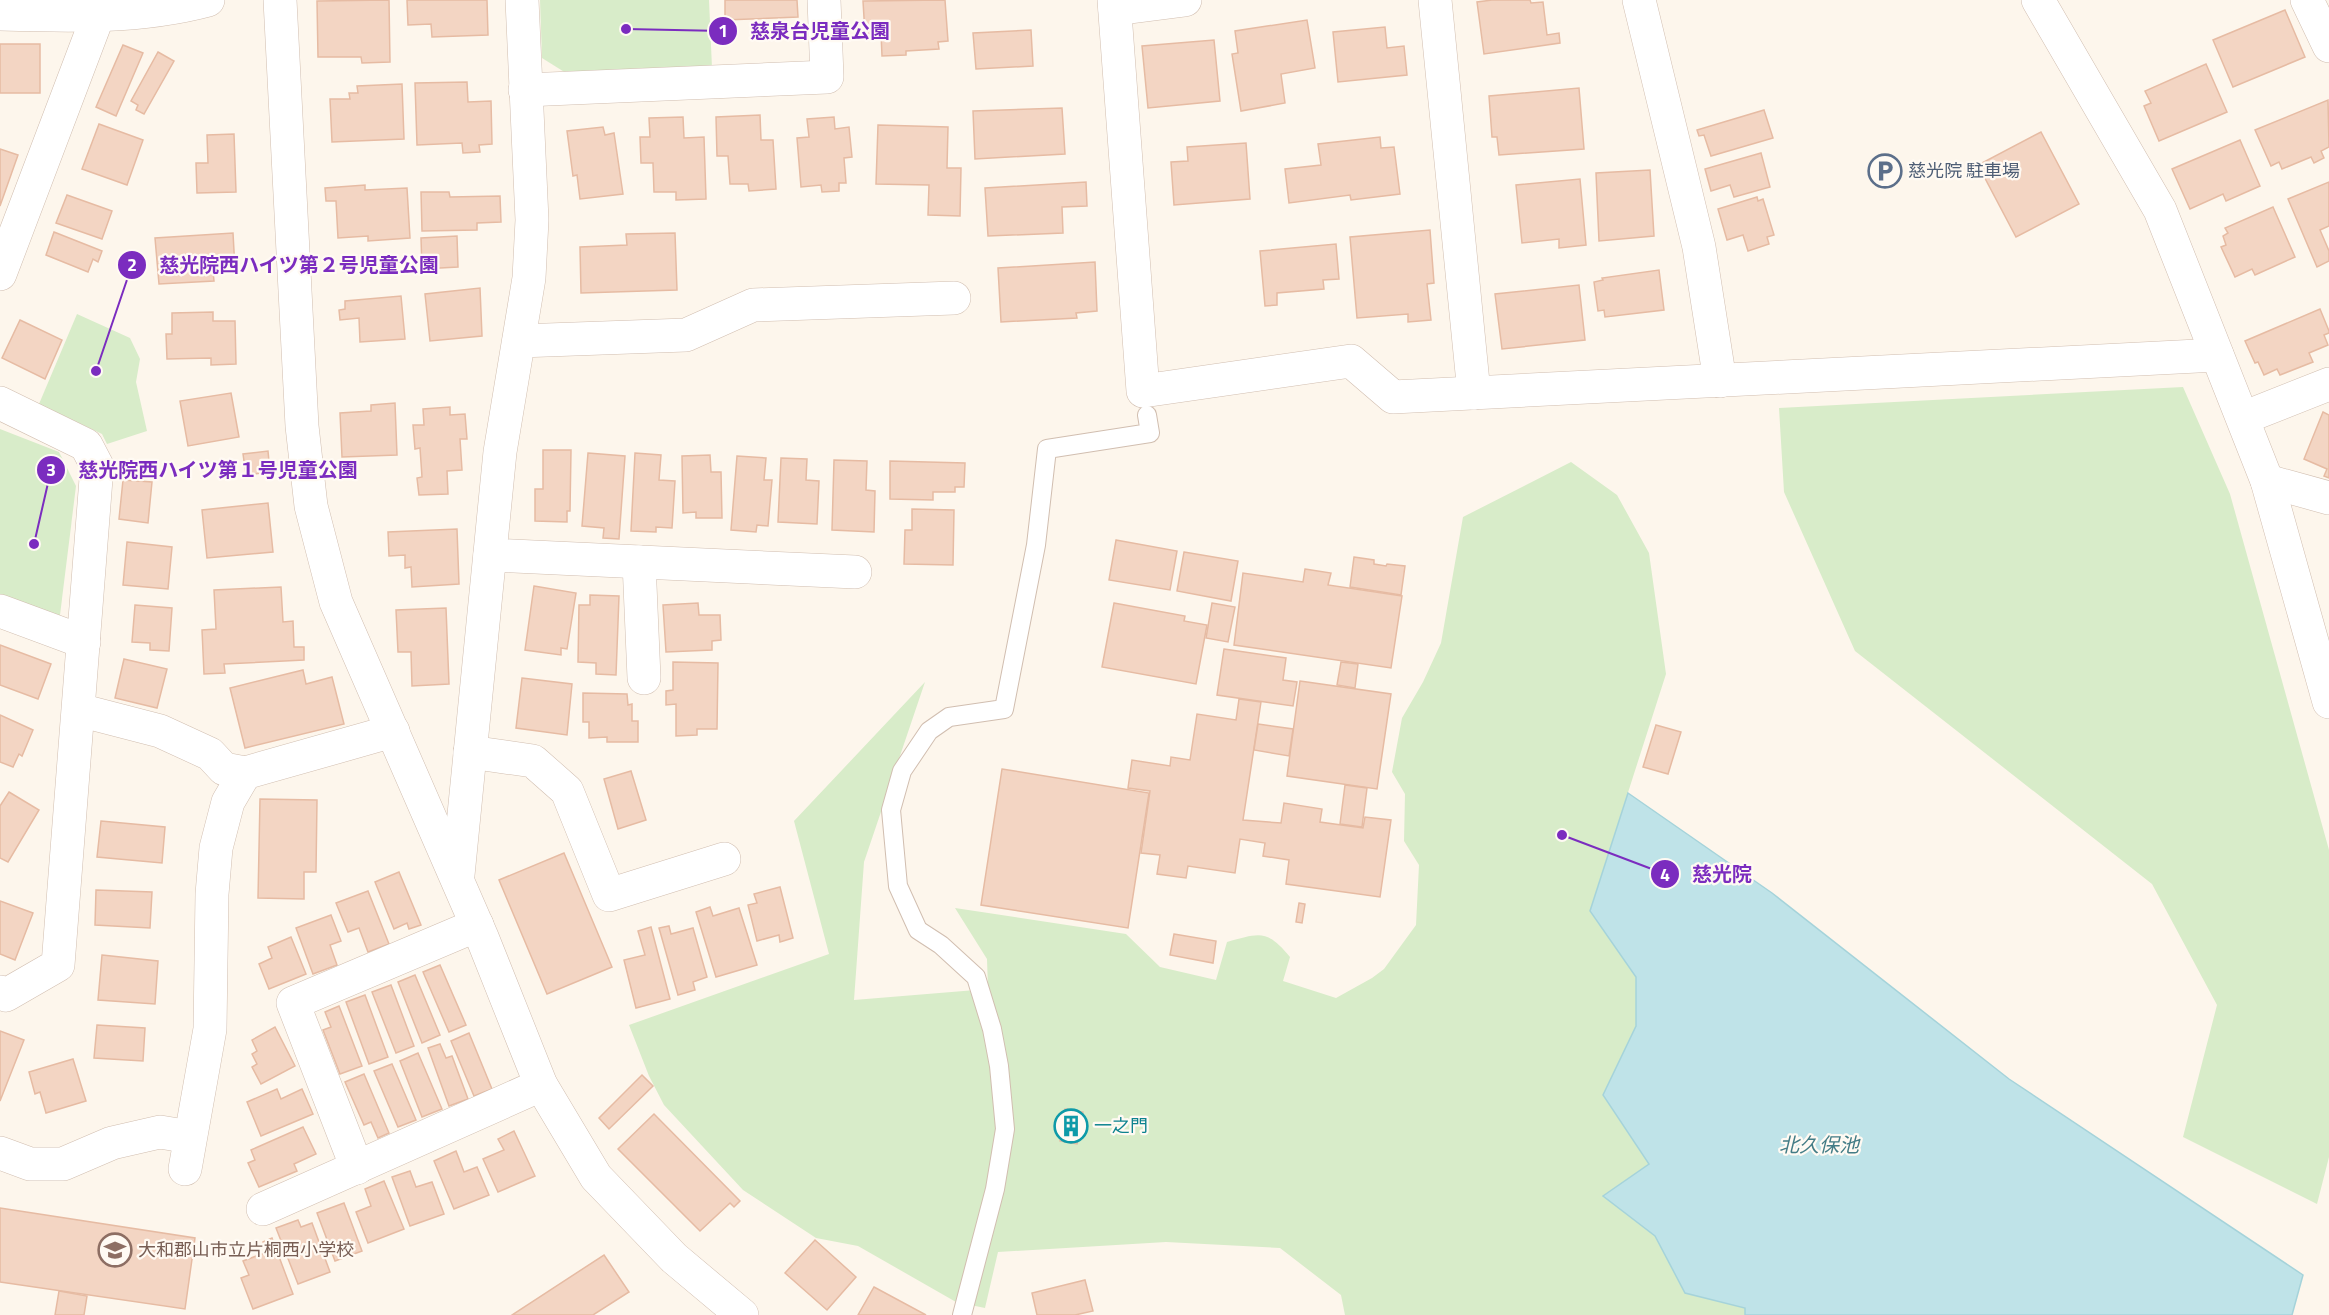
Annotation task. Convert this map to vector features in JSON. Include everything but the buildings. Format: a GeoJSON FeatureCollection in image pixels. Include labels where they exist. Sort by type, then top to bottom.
{"type":"FeatureCollection","features":[{"type":"Feature","properties":{"kind":"street"},"geometry":{"type":"LineString","coordinates":[[0,14],[152,12],[208,0]]}},
{"type":"Feature","properties":{"kind":"street"},"geometry":{"type":"LineString","coordinates":[[280,0],[302,426],[311,506],[336,602],[457,879]]}},
{"type":"Feature","properties":{"kind":"street"},"geometry":{"type":"LineString","coordinates":[[522,0],[532,249],[500,452],[457,879],[456,934],[523,1094],[596,1178],[674,1258],[742,1315]]}},
{"type":"Feature","properties":{"kind":"street"},"geometry":{"type":"LineString","coordinates":[[525,90],[827,77],[824,0]]}},
{"type":"Feature","properties":{"kind":"street"},"geometry":{"type":"LineString","coordinates":[[1185,0],[1115,4],[1145,403],[1351,361],[1393,397],[1720,381],[1909,358],[2217,355]]}},
{"type":"Feature","properties":{"kind":"street"},"geometry":{"type":"LineString","coordinates":[[1435,0],[1474,393]]}},
{"type":"Feature","properties":{"kind":"street"},"geometry":{"type":"LineString","coordinates":[[1639,0],[1699,247],[1720,381]]}},
{"type":"Feature","properties":{"kind":"street"},"geometry":{"type":"LineString","coordinates":[[2038,0],[2160,210],[2267,481],[2329,702]]}},
{"type":"Feature","properties":{"kind":"street"},"geometry":{"type":"LineString","coordinates":[[2307,0],[2329,46]]}},
{"type":"Feature","properties":{"kind":"street"},"geometry":{"type":"LineString","coordinates":[[5,262],[99,13]]}},
{"type":"Feature","properties":{"kind":"street"},"geometry":{"type":"LineString","coordinates":[[519,341],[686,335],[753,305],[954,298]]}},
{"type":"Feature","properties":{"kind":"street"},"geometry":{"type":"LineString","coordinates":[[2242,418],[2329,384]]}},
{"type":"Feature","properties":{"kind":"street"},"geometry":{"type":"LineString","coordinates":[[0,403],[86,444],[97,466],[58,965],[6,994],[0,992]]}},
{"type":"Feature","properties":{"kind":"street"},"geometry":{"type":"LineString","coordinates":[[2267,481],[2329,498]]}},
{"type":"Feature","properties":{"kind":"street"},"geometry":{"type":"LineString","coordinates":[[490,555],[855,572]]}},
{"type":"Feature","properties":{"kind":"street"},"geometry":{"type":"LineString","coordinates":[[639,562],[644,678]]}},
{"type":"Feature","properties":{"kind":"street"},"geometry":{"type":"LineString","coordinates":[[0,611],[84,642]]}},
{"type":"Feature","properties":{"kind":"street"},"geometry":{"type":"LineString","coordinates":[[79,710],[160,731],[210,754],[224,769],[245,773],[393,731]]}},
{"type":"Feature","properties":{"kind":"street"},"geometry":{"type":"LineString","coordinates":[[470,752],[533,761],[567,791],[609,895],[724,859]]}},
{"type":"Feature","properties":{"kind":"street"},"geometry":{"type":"LineString","coordinates":[[185,1168],[210,1029],[212,894],[216,848],[228,802],[245,773]]}},
{"type":"Feature","properties":{"kind":"street"},"geometry":{"type":"LineString","coordinates":[[357,1168],[293,1003],[456,934]]}},
{"type":"Feature","properties":{"kind":"street"},"geometry":{"type":"LineString","coordinates":[[263,1209],[523,1094]]}},
{"type":"Feature","properties":{"kind":"street"},"geometry":{"type":"LineString","coordinates":[[0,1153],[30,1164],[63,1164],[112,1143],[160,1132],[190,1137]]}},
{"type":"Feature","properties":{"kind":"lane"},"geometry":{"type":"LineString","coordinates":[[962,1315],[995,1189],[1005,1129],[999,1066],[992,1029],[975,977],[941,945],[918,930],[898,886],[891,810],[902,771],[929,731],[949,717],[1004,709],[1036,545],[1047,449],[1150,433],[1145,403]]}},
{"type":"Feature","properties":{"kind":"green space"},"geometry":{"type":"Polygon","coordinates":[[[540,0],[709,0],[712,68],[566,73],[542,58],[540,0]]]}},
{"type":"Feature","properties":{"kind":"green space"},"geometry":{"type":"Polygon","coordinates":[[[77,314],[130,338],[140,359],[136,382],[147,431],[107,444],[102,434],[39,404],[77,314]]]}},
{"type":"Feature","properties":{"kind":"green space"},"geometry":{"type":"Polygon","coordinates":[[[2183,387],[2230,494],[2329,850],[2329,1157],[2317,1204],[2183,1137],[2217,1005],[2152,884],[1855,651],[1784,492],[1779,408],[2183,387]]]}},
{"type":"Feature","properties":{"kind":"green space"},"geometry":{"type":"Polygon","coordinates":[[[0,429],[59,452],[76,486],[59,623],[0,602],[0,429]]]}},
{"type":"Feature","properties":{"kind":"green space"},"geometry":{"type":"Polygon","coordinates":[[[1571,462],[1617,495],[1649,553],[1666,674],[1590,911],[1636,977],[1636,1026],[1603,1095],[1649,1164],[1603,1196],[1655,1236],[1685,1293],[1745,1308],[1745,1315],[1345,1315],[1341,1295],[1280,1248],[1166,1242],[998,1252],[985,1308],[956,1302],[858,1246],[816,1238],[743,1190],[664,1105],[649,1076],[629,1025],[829,954],[794,821],[925,682],[864,862],[854,1000],[988,989],[987,959],[955,908],[1126,934],[1160,967],[1216,980],[1227,942],[1255,935],[1269,938],[1290,957],[1283,981],[1336,998],[1372,978],[1384,969],[1416,925],[1419,865],[1404,841],[1405,794],[1392,772],[1402,718],[1423,682],[1441,643],[1463,517],[1571,462]]]}},
{"type":"Feature","properties":{"kind":"water","name":"北久保池"},"geometry":{"type":"Polygon","coordinates":[[[1628,793],[1772,893],[2009,1079],[2303,1275],[2292,1315],[1745,1315],[1745,1308],[1685,1293],[1655,1236],[1603,1196],[1649,1164],[1603,1095],[1636,1026],[1636,977],[1590,911],[1628,793]]]}},
{"type":"Feature","properties":{"kind":"place","name":"慈泉台児童公園"},"geometry":{"type":"Point","coordinates":[626,29]}},
{"type":"Feature","properties":{"kind":"place","name":"慈光院 駐車場"},"geometry":{"type":"Point","coordinates":[1885,171]}},
{"type":"Feature","properties":{"kind":"place","name":"慈光院西ハイツ第２号児童公園"},"geometry":{"type":"Point","coordinates":[96,371]}},
{"type":"Feature","properties":{"kind":"place","name":"慈光院西ハイツ第１号児童公園"},"geometry":{"type":"Point","coordinates":[34,544]}},
{"type":"Feature","properties":{"kind":"place","name":"慈光院"},"geometry":{"type":"Point","coordinates":[1562,835]}},
{"type":"Feature","properties":{"kind":"place","name":"一之門"},"geometry":{"type":"Point","coordinates":[1071,1126]}},
{"type":"Feature","properties":{"kind":"place","name":"大和郡山市立片桐西小学校"},"geometry":{"type":"Point","coordinates":[115,1250]}}]}
